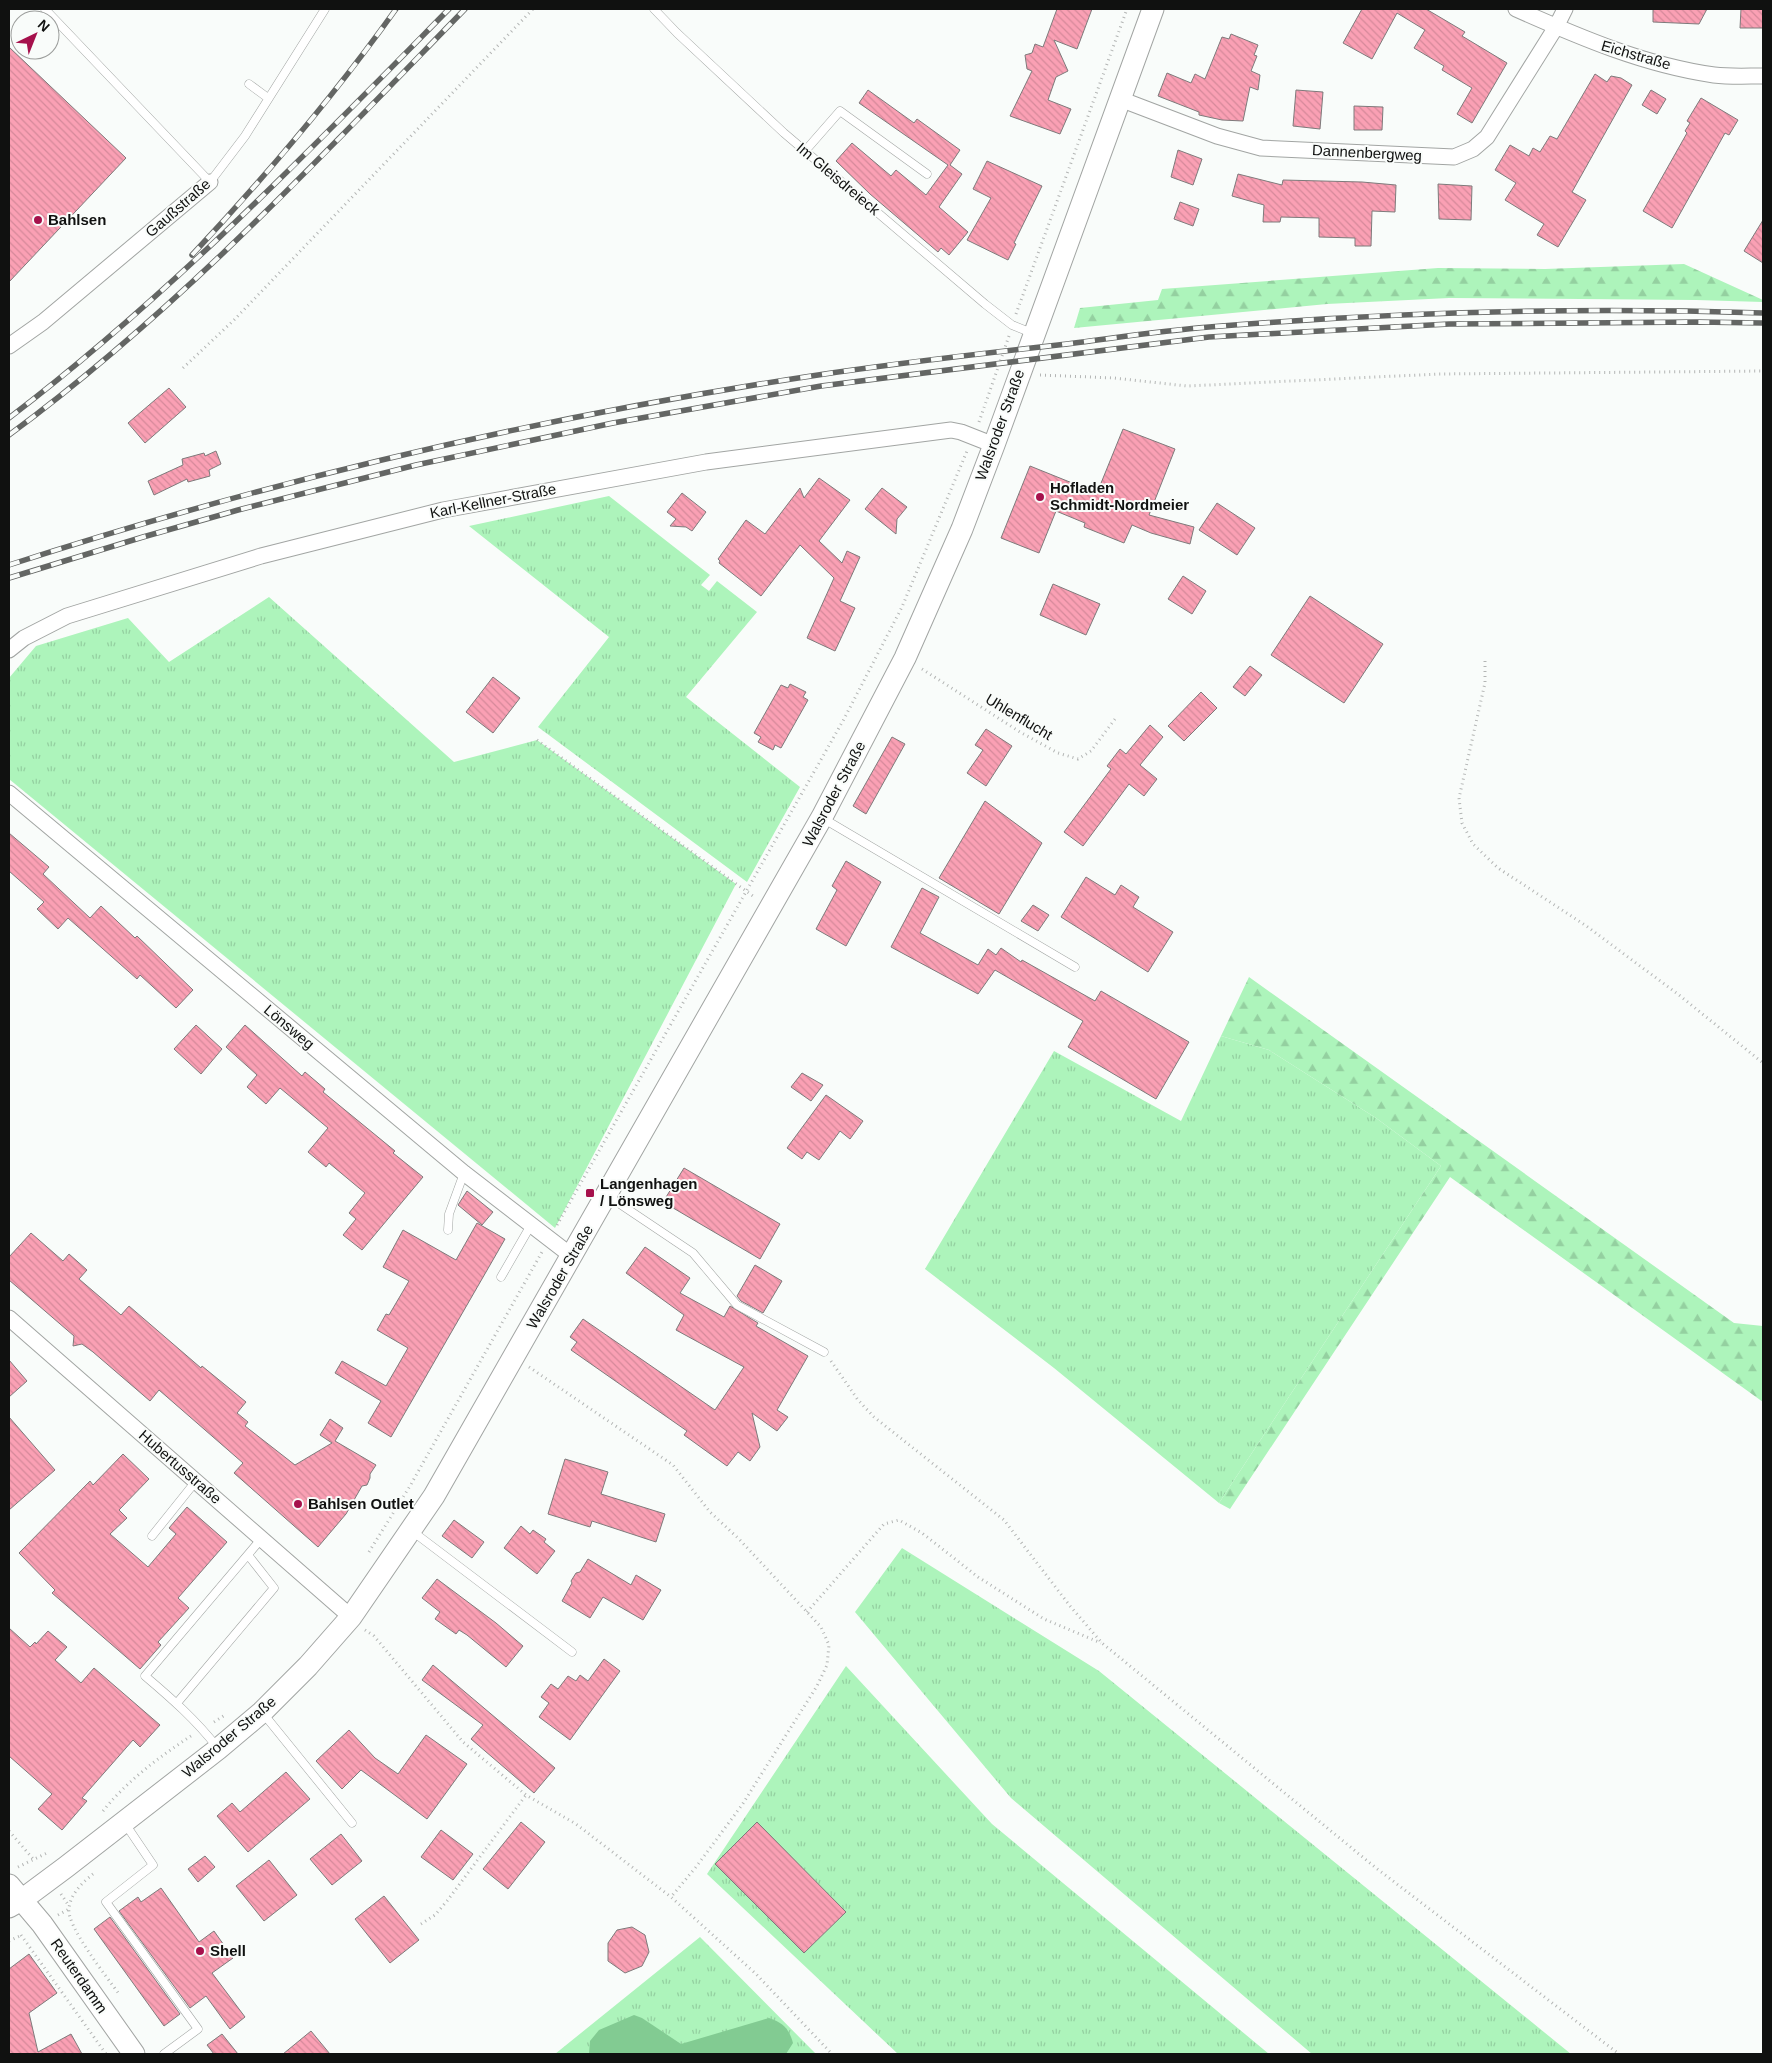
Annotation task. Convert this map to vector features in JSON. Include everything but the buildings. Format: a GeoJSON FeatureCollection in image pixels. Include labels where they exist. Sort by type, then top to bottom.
{"type":"FeatureCollection","features":[{"type":"Feature","properties":{"kind":"street","name":"Walsroder Straße"},"geometry":{"type":"LineString","coordinates":[[14,1889],[124,1822],[218,1749],[262,1712],[308,1666],[351,1617],[412,1531],[434,1496],[573,1257],[724,987],[771,909],[822,818],[905,658],[962,529],[1153,9]]}},
{"type":"Feature","properties":{"kind":"street","name":"Eichstraße"},"geometry":{"type":"LineString","coordinates":[[1516,9],[1599,44],[1658,63],[1714,75],[1763,76]]}},
{"type":"Feature","properties":{"kind":"street","name":"Dannenbergweg"},"geometry":{"type":"LineString","coordinates":[[1120,99],[1217,136],[1261,148],[1454,157],[1473,149],[1487,137],[1565,9]]}},
{"type":"Feature","properties":{"kind":"street","name":"Gaußstraße"},"geometry":{"type":"LineString","coordinates":[[9,346],[43,322],[210,182]]}},
{"type":"Feature","properties":{"kind":"street","name":"Karl-Kellner-Straße"},"geometry":{"type":"LineString","coordinates":[[9,650],[24,638],[68,616],[261,556],[443,510],[706,462],[951,430],[994,445]]}},
{"type":"Feature","properties":{"kind":"street","name":"Lönsweg"},"geometry":{"type":"LineString","coordinates":[[9,793],[464,1173],[573,1257]]}},
{"type":"Feature","properties":{"kind":"street","name":"Hubertusstraße"},"geometry":{"type":"LineString","coordinates":[[9,1318],[351,1617]]}},
{"type":"Feature","properties":{"kind":"street","name":"Reuterdamm"},"geometry":{"type":"LineString","coordinates":[[14,1889],[134,2054]]}},
{"type":"Feature","properties":{"kind":"lane"},"geometry":{"type":"LineString","coordinates":[[46,9],[210,182]]}},
{"type":"Feature","properties":{"kind":"lane","name":"Gaußstraße"},"geometry":{"type":"LineString","coordinates":[[210,182],[245,136],[325,9]]}},
{"type":"Feature","properties":{"kind":"lane","name":"Im Gleisdreieck"},"geometry":{"type":"LineString","coordinates":[[654,9],[677,33],[805,151],[985,304],[1012,325],[1034,334]]}},
{"type":"Feature","properties":{"kind":"lane"},"geometry":{"type":"LineString","coordinates":[[249,84],[268,98]]}},
{"type":"Feature","properties":{"kind":"lane"},"geometry":{"type":"LineString","coordinates":[[805,151],[840,111],[927,174]]}},
{"type":"Feature","properties":{"kind":"lane"},"geometry":{"type":"LineString","coordinates":[[822,818],[1075,967]]}},
{"type":"Feature","properties":{"kind":"lane"},"geometry":{"type":"LineString","coordinates":[[448,1230],[449,1214],[464,1173]]}},
{"type":"Feature","properties":{"kind":"lane"},"geometry":{"type":"LineString","coordinates":[[606,1195],[693,1254],[737,1305],[824,1352]]}},
{"type":"Feature","properties":{"kind":"lane"},"geometry":{"type":"LineString","coordinates":[[501,1277],[531,1225]]}},
{"type":"Feature","properties":{"kind":"lane"},"geometry":{"type":"LineString","coordinates":[[152,1536],[196,1481]]}},
{"type":"Feature","properties":{"kind":"lane"},"geometry":{"type":"LineString","coordinates":[[412,1531],[572,1652]]}},
{"type":"Feature","properties":{"kind":"lane"},"geometry":{"type":"LineString","coordinates":[[218,1749],[203,1729],[177,1703],[145,1676],[262,1538]]}},
{"type":"Feature","properties":{"kind":"lane"},"geometry":{"type":"LineString","coordinates":[[177,1703],[274,1588],[248,1556]]}},
{"type":"Feature","properties":{"kind":"lane"},"geometry":{"type":"LineString","coordinates":[[262,1712],[352,1823]]}},
{"type":"Feature","properties":{"kind":"lane"},"geometry":{"type":"LineString","coordinates":[[124,1822],[153,1864],[106,1902],[198,2029],[164,2054]]}},
{"type":"Feature","properties":{"kind":"path"},"geometry":{"type":"LineString","coordinates":[[183,368],[234,320],[533,9]]}},
{"type":"Feature","properties":{"kind":"path"},"geometry":{"type":"LineString","coordinates":[[368,1553],[410,1486],[844,719],[902,606],[974,437],[1012,325],[1127,9]]}},
{"type":"Feature","properties":{"kind":"path"},"geometry":{"type":"LineString","coordinates":[[1021,370],[1038,375],[1114,378],[1188,386],[1439,374],[1763,371]]}},
{"type":"Feature","properties":{"kind":"path","name":"Uhlenflucht"},"geometry":{"type":"LineString","coordinates":[[905,658],[1020,732],[1058,753],[1078,759],[1091,751],[1115,719]]}},
{"type":"Feature","properties":{"kind":"path"},"geometry":{"type":"LineString","coordinates":[[1485,662],[1485,683],[1459,798],[1462,823],[1473,844],[1498,868],[1585,925],[1671,989],[1763,1063]]}},
{"type":"Feature","properties":{"kind":"path"},"geometry":{"type":"LineString","coordinates":[[537,740],[771,909]]}},
{"type":"Feature","properties":{"kind":"path"},"geometry":{"type":"LineString","coordinates":[[824,1352],[858,1400],[874,1417],[1004,1520],[1070,1606],[1102,1644],[1376,1868],[1619,2054]]}},
{"type":"Feature","properties":{"kind":"path"},"geometry":{"type":"LineString","coordinates":[[513,1358],[542,1374],[674,1465],[710,1512],[739,1539],[821,1628],[829,1645],[827,1665],[817,1686],[742,1805],[671,1897]]}},
{"type":"Feature","properties":{"kind":"path"},"geometry":{"type":"LineString","coordinates":[[807,1612],[884,1524],[898,1520],[922,1533],[978,1577],[1044,1619],[1102,1644]]}},
{"type":"Feature","properties":{"kind":"path"},"geometry":{"type":"LineString","coordinates":[[351,1617],[374,1636],[463,1742],[526,1795],[576,1824],[671,1897],[756,1974],[832,2054]]}},
{"type":"Feature","properties":{"kind":"path"},"geometry":{"type":"LineString","coordinates":[[98,1818],[116,1794],[159,1758],[232,1710]]}},
{"type":"Feature","properties":{"kind":"path"},"geometry":{"type":"LineString","coordinates":[[422,1924],[447,1901],[526,1795]]}},
{"type":"Feature","properties":{"kind":"path"},"geometry":{"type":"LineString","coordinates":[[10,1834],[34,1860]]}},
{"type":"Feature","properties":{"kind":"path"},"geometry":{"type":"LineString","coordinates":[[14,1889],[34,1860],[52,1851]]}},
{"type":"Feature","properties":{"kind":"path"},"geometry":{"type":"LineString","coordinates":[[69,1909],[74,1928],[122,1999]]}},
{"type":"Feature","properties":{"kind":"path"},"geometry":{"type":"LineString","coordinates":[[21,1935],[106,2054]]}},
{"type":"Feature","properties":{"kind":"green space"},"geometry":{"type":"Polygon","coordinates":[[[1684,264],[1763,300],[1763,302],[1449,298],[1327,304],[1074,328],[1080,308],[1158,300],[1162,289],[1438,268],[1545,269],[1684,264]]]}},
{"type":"Feature","properties":{"kind":"green space"},"geometry":{"type":"Polygon","coordinates":[[[609,496],[710,575],[701,585],[709,591],[717,581],[757,612],[686,697],[800,787],[747,882],[538,727],[609,637],[469,526],[609,496]]]}},
{"type":"Feature","properties":{"kind":"green space"},"geometry":{"type":"Polygon","coordinates":[[[269,597],[454,762],[537,740],[736,884],[555,1228],[9,779],[9,678],[36,646],[128,618],[169,662],[269,597]]]}},
{"type":"Feature","properties":{"kind":"green space"},"geometry":{"type":"Polygon","coordinates":[[[1249,977],[1734,1323],[1763,1326],[1763,1402],[1450,1177],[1230,1509],[1219,1503],[1441,1166],[1376,1118],[1269,1050],[1221,1036],[1249,977]]]}},
{"type":"Feature","properties":{"kind":"green space"},"geometry":{"type":"Polygon","coordinates":[[[1221,1036],[1269,1050],[1376,1118],[1441,1166],[1219,1503],[1054,1368],[925,1269],[1054,1051],[1181,1121],[1221,1036]]]}},
{"type":"Feature","properties":{"kind":"green space"},"geometry":{"type":"Polygon","coordinates":[[[902,1548],[1099,1671],[1571,2054],[1312,2054],[1011,1798],[855,1612],[902,1548]]]}},
{"type":"Feature","properties":{"kind":"green space"},"geometry":{"type":"Polygon","coordinates":[[[846,1666],[992,1824],[1269,2054],[898,2054],[707,1874],[846,1666]]]}},
{"type":"Feature","properties":{"kind":"green space"},"geometry":{"type":"Polygon","coordinates":[[[700,1937],[816,2054],[555,2054],[700,1937]]]}},
{"type":"Feature","properties":{"kind":"shaded area"},"geometry":{"type":"Polygon","coordinates":[[[634,2015],[642,2018],[681,2044],[769,2018],[785,2027],[793,2043],[786,2054],[589,2054],[590,2041],[599,2030],[634,2015]]]}},
{"type":"Feature","properties":{"kind":"railway"},"geometry":{"type":"LineString","coordinates":[[192,255],[298,135],[396,9]]}},
{"type":"Feature","properties":{"kind":"railway"},"geometry":{"type":"LineString","coordinates":[[9,418],[125,323],[181,273],[290,169],[449,9]]}},
{"type":"Feature","properties":{"kind":"railway"},"geometry":{"type":"LineString","coordinates":[[9,435],[71,387],[189,285],[301,177],[465,9]]}},
{"type":"Feature","properties":{"kind":"railway"},"geometry":{"type":"LineString","coordinates":[[9,565],[208,505],[308,478],[409,454],[613,410],[715,391],[848,371],[1171,331],[1278,322],[1486,312],[1694,311],[1763,313]]}},
{"type":"Feature","properties":{"kind":"railway"},"geometry":{"type":"LineString","coordinates":[[9,578],[238,510],[416,465],[613,423],[821,386],[1209,337],[1449,324],[1763,323]]}},
{"type":"Feature","properties":{"kind":"place","name":"Bahlsen"},"geometry":{"type":"Point","coordinates":[38,220]}},
{"type":"Feature","properties":{"kind":"place","name":"Hofladen Schmidt-Nordmeier"},"geometry":{"type":"Point","coordinates":[1040,497]}},
{"type":"Feature","properties":{"kind":"place","name":"Langenhagen / Lönsweg"},"geometry":{"type":"Point","coordinates":[590,1193]}},
{"type":"Feature","properties":{"kind":"place","name":"Bahlsen Outlet"},"geometry":{"type":"Point","coordinates":[298,1504]}},
{"type":"Feature","properties":{"kind":"place","name":"Shell"},"geometry":{"type":"Point","coordinates":[200,1951]}}]}
